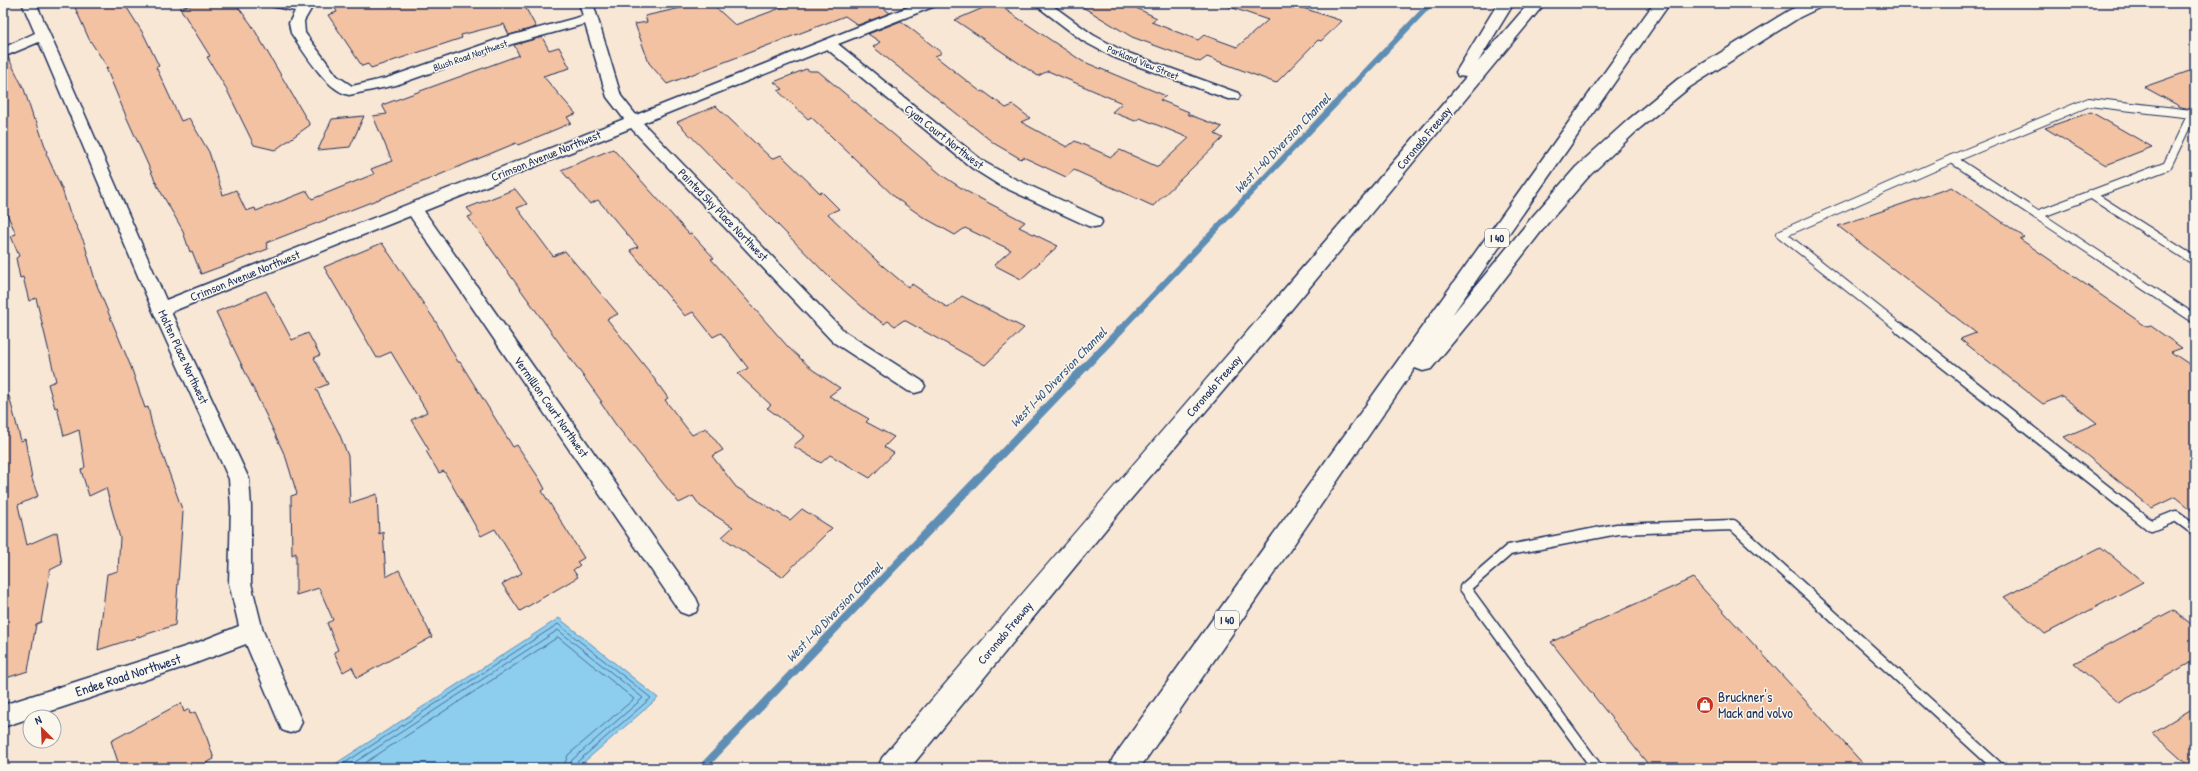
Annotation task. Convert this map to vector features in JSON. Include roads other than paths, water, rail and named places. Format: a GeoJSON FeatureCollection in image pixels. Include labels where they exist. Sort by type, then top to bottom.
{"type":"FeatureCollection","features":[{"type":"Feature","properties":{"kind":"highway"},"geometry":{"type":"LineString","coordinates":[[1414,150],[1506,3]]}},
{"type":"Feature","properties":{"kind":"highway","name":"Coronado Freeway"},"geometry":{"type":"LineString","coordinates":[[892,768],[1116,500],[1244,352],[1537,3]]}},
{"type":"Feature","properties":{"kind":"highway","name":"I 40"},"geometry":{"type":"LineString","coordinates":[[1123,768],[1330,471],[1662,3]]}},
{"type":"Feature","properties":{"kind":"highway"},"geometry":{"type":"LineString","coordinates":[[1330,471],[1485,290],[1540,220],[1583,171],[1634,124],[1684,83],[1775,25],[1817,3]]}},
{"type":"Feature","properties":{"kind":"street","name":"Molten Place Northwest"},"geometry":{"type":"LineString","coordinates":[[28,3],[161,310],[239,480],[241,507],[240,583],[252,631],[290,722]]}},
{"type":"Feature","properties":{"kind":"street"},"geometry":{"type":"LineString","coordinates":[[276,3],[308,6]]}},
{"type":"Feature","properties":{"kind":"street","name":"Crimson Avenue Northwest"},"geometry":{"type":"LineString","coordinates":[[161,310],[930,3]]}},
{"type":"Feature","properties":{"kind":"street","name":"Parkland View Street"},"geometry":{"type":"LineString","coordinates":[[1040,3],[1088,38],[1118,54],[1233,96]]}},
{"type":"Feature","properties":{"kind":"street","name":"Blush Road Northwest"},"geometry":{"type":"LineString","coordinates":[[308,6],[297,18],[296,26],[298,33],[332,79],[350,91],[391,82],[588,11]]}},
{"type":"Feature","properties":{"kind":"street","name":"Painted Sky Place Northwest"},"geometry":{"type":"LineString","coordinates":[[588,11],[614,97],[633,121],[839,337],[915,386]]}},
{"type":"Feature","properties":{"kind":"street"},"geometry":{"type":"LineString","coordinates":[[3,53],[43,35]]}},
{"type":"Feature","properties":{"kind":"street","name":"Cyan Court Northwest"},"geometry":{"type":"LineString","coordinates":[[828,44],[978,165],[1094,222]]}},
{"type":"Feature","properties":{"kind":"street","name":"Vermillion Court Northwest"},"geometry":{"type":"LineString","coordinates":[[414,208],[688,605]]}},
{"type":"Feature","properties":{"kind":"street","name":"Endee Road Northwest"},"geometry":{"type":"LineString","coordinates":[[3,716],[196,653],[252,631]]}},
{"type":"Feature","properties":{"kind":"lane"},"geometry":{"type":"LineString","coordinates":[[2036,215],[2167,166],[2192,114],[2089,102],[1952,159],[1781,234],[2151,526],[2176,516],[2195,530]]}},
{"type":"Feature","properties":{"kind":"lane"},"geometry":{"type":"LineString","coordinates":[[1952,159],[2195,319]]}},
{"type":"Feature","properties":{"kind":"lane"},"geometry":{"type":"LineString","coordinates":[[2090,194],[2195,261]]}},
{"type":"Feature","properties":{"kind":"lane"},"geometry":{"type":"LineString","coordinates":[[1597,768],[1465,588],[1509,550],[1617,529],[1733,525],[1999,768]]}},
{"type":"Feature","properties":{"kind":"water"},"geometry":{"type":"Polygon","coordinates":[[[559,618],[658,698],[577,768],[329,768],[559,618]]]}},
{"type":"Feature","properties":{"kind":"waterway","name":"West I-40 Diversion Channel"},"geometry":{"type":"LineString","coordinates":[[1121,329],[1431,3]]}},
{"type":"Feature","properties":{"kind":"waterway","name":"West I-40 Diversion Channel"},"geometry":{"type":"LineString","coordinates":[[702,768],[1122,328]]}},
{"type":"Feature","properties":{"kind":"place","name":"Bruckner's Mack and volvo"},"geometry":{"type":"Point","coordinates":[1705,705]}}]}
